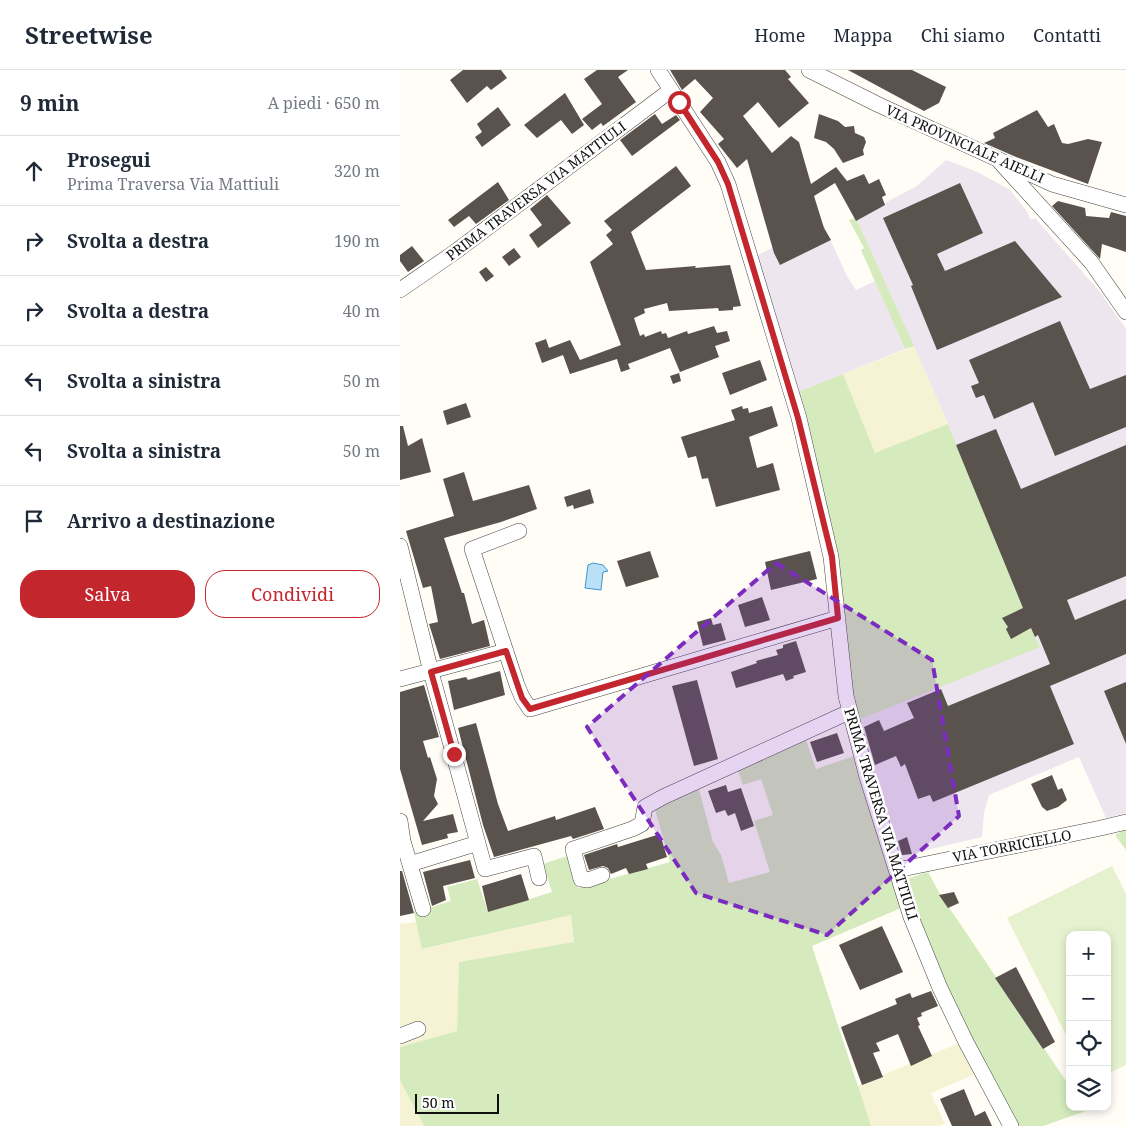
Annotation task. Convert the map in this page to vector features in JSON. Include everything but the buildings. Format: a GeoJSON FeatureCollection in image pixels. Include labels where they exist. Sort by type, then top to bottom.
{"type":"FeatureCollection","features":[{"type":"Feature","properties":{"kind":"street","name":"PRIMA TRAVERSA VIA MATTIULI"},"geometry":{"type":"LineString","coordinates":[[658,70],[718,162],[728,184],[798,418],[832,557],[846,696],[867,777],[912,917],[940,988],[966,1042],[1011,1126]]}},
{"type":"Feature","properties":{"kind":"street","name":"VIA PROVINCIALE AIELLI"},"geometry":{"type":"LineString","coordinates":[[809,70],[879,105],[1052,184],[1126,204]]}},
{"type":"Feature","properties":{"kind":"street","name":"PRIMA TRAVERSA VIA MATTIULI"},"geometry":{"type":"LineString","coordinates":[[400,290],[455,252],[671,90]]}},
{"type":"Feature","properties":{"kind":"street"},"geometry":{"type":"LineString","coordinates":[[995,158],[1091,262],[1126,312]]}},
{"type":"Feature","properties":{"kind":"street"},"geometry":{"type":"LineString","coordinates":[[519,531],[472,549],[522,698],[530,709],[838,618]]}},
{"type":"Feature","properties":{"kind":"street"},"geometry":{"type":"LineString","coordinates":[[400,546],[431,672],[485,869],[534,856],[540,878]]}},
{"type":"Feature","properties":{"kind":"street"},"geometry":{"type":"LineString","coordinates":[[400,678],[431,672],[506,651]]}},
{"type":"Feature","properties":{"kind":"street"},"geometry":{"type":"LineString","coordinates":[[602,874],[588,880],[581,879],[573,849],[632,829],[642,824],[645,807],[663,797],[849,712]]}},
{"type":"Feature","properties":{"kind":"street"},"geometry":{"type":"LineString","coordinates":[[400,821],[403,841],[423,909]]}},
{"type":"Feature","properties":{"kind":"street","name":"VIA TORRICIELLO"},"geometry":{"type":"LineString","coordinates":[[897,870],[1126,822]]}},
{"type":"Feature","properties":{"kind":"street"},"geometry":{"type":"LineString","coordinates":[[410,864],[478,843]]}},
{"type":"Feature","properties":{"kind":"street"},"geometry":{"type":"LineString","coordinates":[[400,1036],[418,1029]]}},
{"type":"Feature","properties":{"kind":"highlighted area"},"geometry":{"type":"Polygon","coordinates":[[[776,563],[932,660],[959,816],[827,935],[696,893],[587,727],[776,563]]]}},
{"type":"Feature","properties":{"kind":"shaded area"},"geometry":{"type":"Polygon","coordinates":[[[946,160],[973,170],[1009,189],[1026,210],[1031,220],[1035,218],[1100,292],[1126,329],[1126,813],[1106,818],[1079,757],[989,795],[984,813],[982,837],[902,856],[858,720],[1040,646],[948,424],[856,218],[917,186],[946,160]]]}},
{"type":"Feature","properties":{"kind":"shaded area"},"geometry":{"type":"Polygon","coordinates":[[[823,224],[847,276],[856,290],[875,281],[905,349],[798,392],[755,256],[823,224]]]}},
{"type":"Feature","properties":{"kind":"shaded area"},"geometry":{"type":"Polygon","coordinates":[[[914,346],[948,424],[875,454],[843,374],[914,346]]]}},
{"type":"Feature","properties":{"kind":"shaded area"},"geometry":{"type":"Polygon","coordinates":[[[571,915],[574,943],[459,962],[457,1031],[400,1047],[400,924],[416,922],[423,949],[571,915]]]}},
{"type":"Feature","properties":{"kind":"shaded area"},"geometry":{"type":"Polygon","coordinates":[[[959,1043],[975,1074],[931,1093],[945,1124],[939,1126],[871,1126],[857,1086],[959,1043]]]}},
{"type":"Feature","properties":{"kind":"shaded area"},"geometry":{"type":"Polygon","coordinates":[[[400,1079],[424,1126],[400,1126],[400,1079]]]}},
{"type":"Feature","properties":{"kind":"green space"},"geometry":{"type":"Polygon","coordinates":[[[856,218],[914,346],[905,349],[861,250],[864,248],[849,220],[856,218]]]}},
{"type":"Feature","properties":{"kind":"green space"},"geometry":{"type":"Polygon","coordinates":[[[843,374],[875,453],[948,424],[1040,647],[858,720],[798,392],[843,374]]]}},
{"type":"Feature","properties":{"kind":"green space"},"geometry":{"type":"Polygon","coordinates":[[[805,737],[816,769],[857,755],[901,908],[812,946],[871,1126],[424,1126],[400,1080],[400,1047],[457,1031],[459,962],[574,942],[571,915],[422,949],[414,913],[451,901],[447,887],[477,879],[488,912],[552,892],[543,864],[567,856],[578,888],[670,862],[654,806],[698,786],[713,842],[721,855],[729,883],[770,872],[754,821],[773,815],[761,779],[743,785],[737,768],[805,737]]]}},
{"type":"Feature","properties":{"kind":"green space"},"geometry":{"type":"Polygon","coordinates":[[[1126,829],[1126,850],[1115,835],[1126,829]]]}},
{"type":"Feature","properties":{"kind":"green space"},"geometry":{"type":"Polygon","coordinates":[[[1112,866],[1126,894],[1126,1065],[1111,1072],[1111,931],[1066,931],[1066,1035],[1007,918],[1112,866]]]}},
{"type":"Feature","properties":{"kind":"green space"},"geometry":{"type":"Polygon","coordinates":[[[928,872],[940,894],[1066,1081],[1066,1111],[1086,1111],[1043,1126],[1018,1126],[977,1051],[946,985],[919,918],[909,878],[928,872]]]}},
{"type":"Feature","properties":{"kind":"water"},"geometry":{"type":"Polygon","coordinates":[[[593,563],[603,565],[608,571],[603,572],[601,590],[585,588],[588,565],[593,563]]]}},
{"type":"Feature","properties":{"kind":"route"},"geometry":{"type":"LineString","coordinates":[[454,754],[431,672],[506,651],[517,686],[522,698],[530,709],[838,618],[832,557],[798,418],[728,184],[718,162],[679,102]]}}]}
